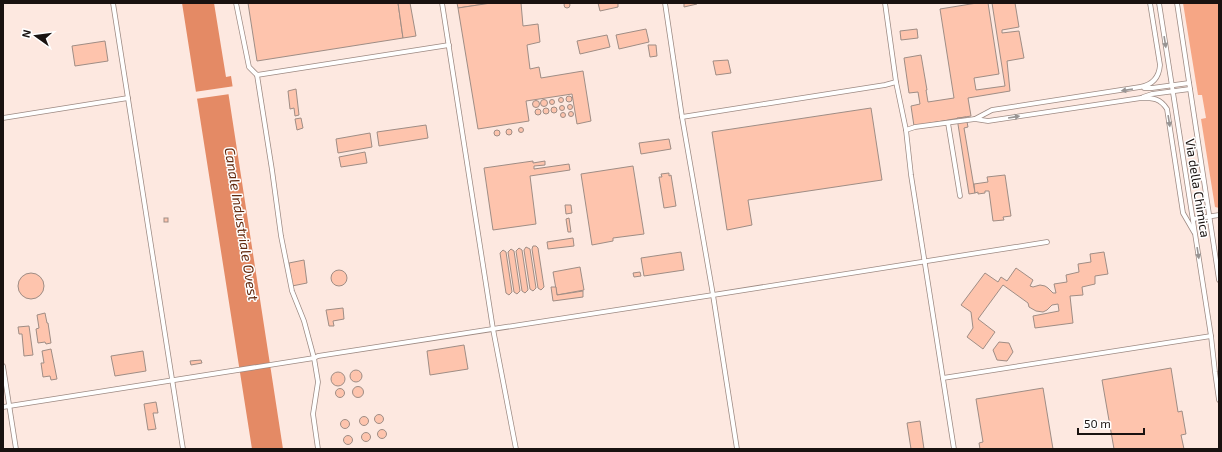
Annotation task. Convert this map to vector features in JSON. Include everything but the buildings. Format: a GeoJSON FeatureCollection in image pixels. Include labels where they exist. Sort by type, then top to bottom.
{"type":"FeatureCollection","features":[{"type":"Feature","properties":{"kind":"lane"},"geometry":{"type":"LineString","coordinates":[[113,3],[183,449]]}},
{"type":"Feature","properties":{"kind":"lane"},"geometry":{"type":"LineString","coordinates":[[236,3],[250,67],[258,75],[281,236],[292,291],[304,321],[314,358],[318,382],[313,414],[318,449]]}},
{"type":"Feature","properties":{"kind":"lane"},"geometry":{"type":"LineString","coordinates":[[442,3],[493,329],[516,449]]}},
{"type":"Feature","properties":{"kind":"lane"},"geometry":{"type":"LineString","coordinates":[[665,3],[682,117],[713,295],[737,449]]}},
{"type":"Feature","properties":{"kind":"lane"},"geometry":{"type":"LineString","coordinates":[[885,3],[896,82],[906,130],[924,261],[954,449]]}},
{"type":"Feature","properties":{"kind":"lane"},"geometry":{"type":"LineString","coordinates":[[1140,88],[1155,80],[1160,71],[1150,3]]}},
{"type":"Feature","properties":{"kind":"lane","name":"Via della Chimica"},"geometry":{"type":"LineString","coordinates":[[1159,3],[1211,336],[1214,372],[1219,400]]}},
{"type":"Feature","properties":{"kind":"lane","name":"Via della Chimica"},"geometry":{"type":"LineString","coordinates":[[1177,3],[1219,280]]}},
{"type":"Feature","properties":{"kind":"lane"},"geometry":{"type":"LineString","coordinates":[[258,75],[449,45]]}},
{"type":"Feature","properties":{"kind":"lane"},"geometry":{"type":"LineString","coordinates":[[682,117],[896,82]]}},
{"type":"Feature","properties":{"kind":"lane"},"geometry":{"type":"LineString","coordinates":[[975,119],[992,110],[1189,82]]}},
{"type":"Feature","properties":{"kind":"lane"},"geometry":{"type":"LineString","coordinates":[[1141,98],[1152,94],[1190,89]]}},
{"type":"Feature","properties":{"kind":"lane"},"geometry":{"type":"LineString","coordinates":[[3,118],[128,98]]}},
{"type":"Feature","properties":{"kind":"lane"},"geometry":{"type":"LineString","coordinates":[[906,130],[915,127],[975,119],[988,121],[1141,98],[1158,100],[1167,109],[1183,214],[1195,234]]}},
{"type":"Feature","properties":{"kind":"lane"},"geometry":{"type":"LineString","coordinates":[[948,123],[960,196]]}},
{"type":"Feature","properties":{"kind":"lane"},"geometry":{"type":"LineString","coordinates":[[1193,219],[1219,215]]}},
{"type":"Feature","properties":{"kind":"lane"},"geometry":{"type":"LineString","coordinates":[[3,407],[275,365],[318,356],[1047,242]]}},
{"type":"Feature","properties":{"kind":"lane"},"geometry":{"type":"LineString","coordinates":[[943,378],[1211,336]]}},
{"type":"Feature","properties":{"kind":"lane"},"geometry":{"type":"LineString","coordinates":[[3,366],[16,449]]}},
{"type":"Feature","properties":{"kind":"shaded area"},"geometry":{"type":"Polygon","coordinates":[[[1183,3],[1219,3],[1219,208],[1215,207],[1201,119],[1206,118],[1202,95],[1198,95],[1183,3]]]}},
{"type":"Feature","properties":{"kind":"water","name":"Canale Industriale Ovest"},"geometry":{"type":"Polygon","coordinates":[[[182,3],[214,3],[226,77],[231,76],[233,89],[228,91],[283,449],[252,449],[182,3]]]}},
{"type":"Feature","properties":{"kind":"pier"},"geometry":{"type":"Polygon","coordinates":[[[235,86],[235,90],[230,92],[230,94],[195,99],[194,92],[235,86]]]}}]}
